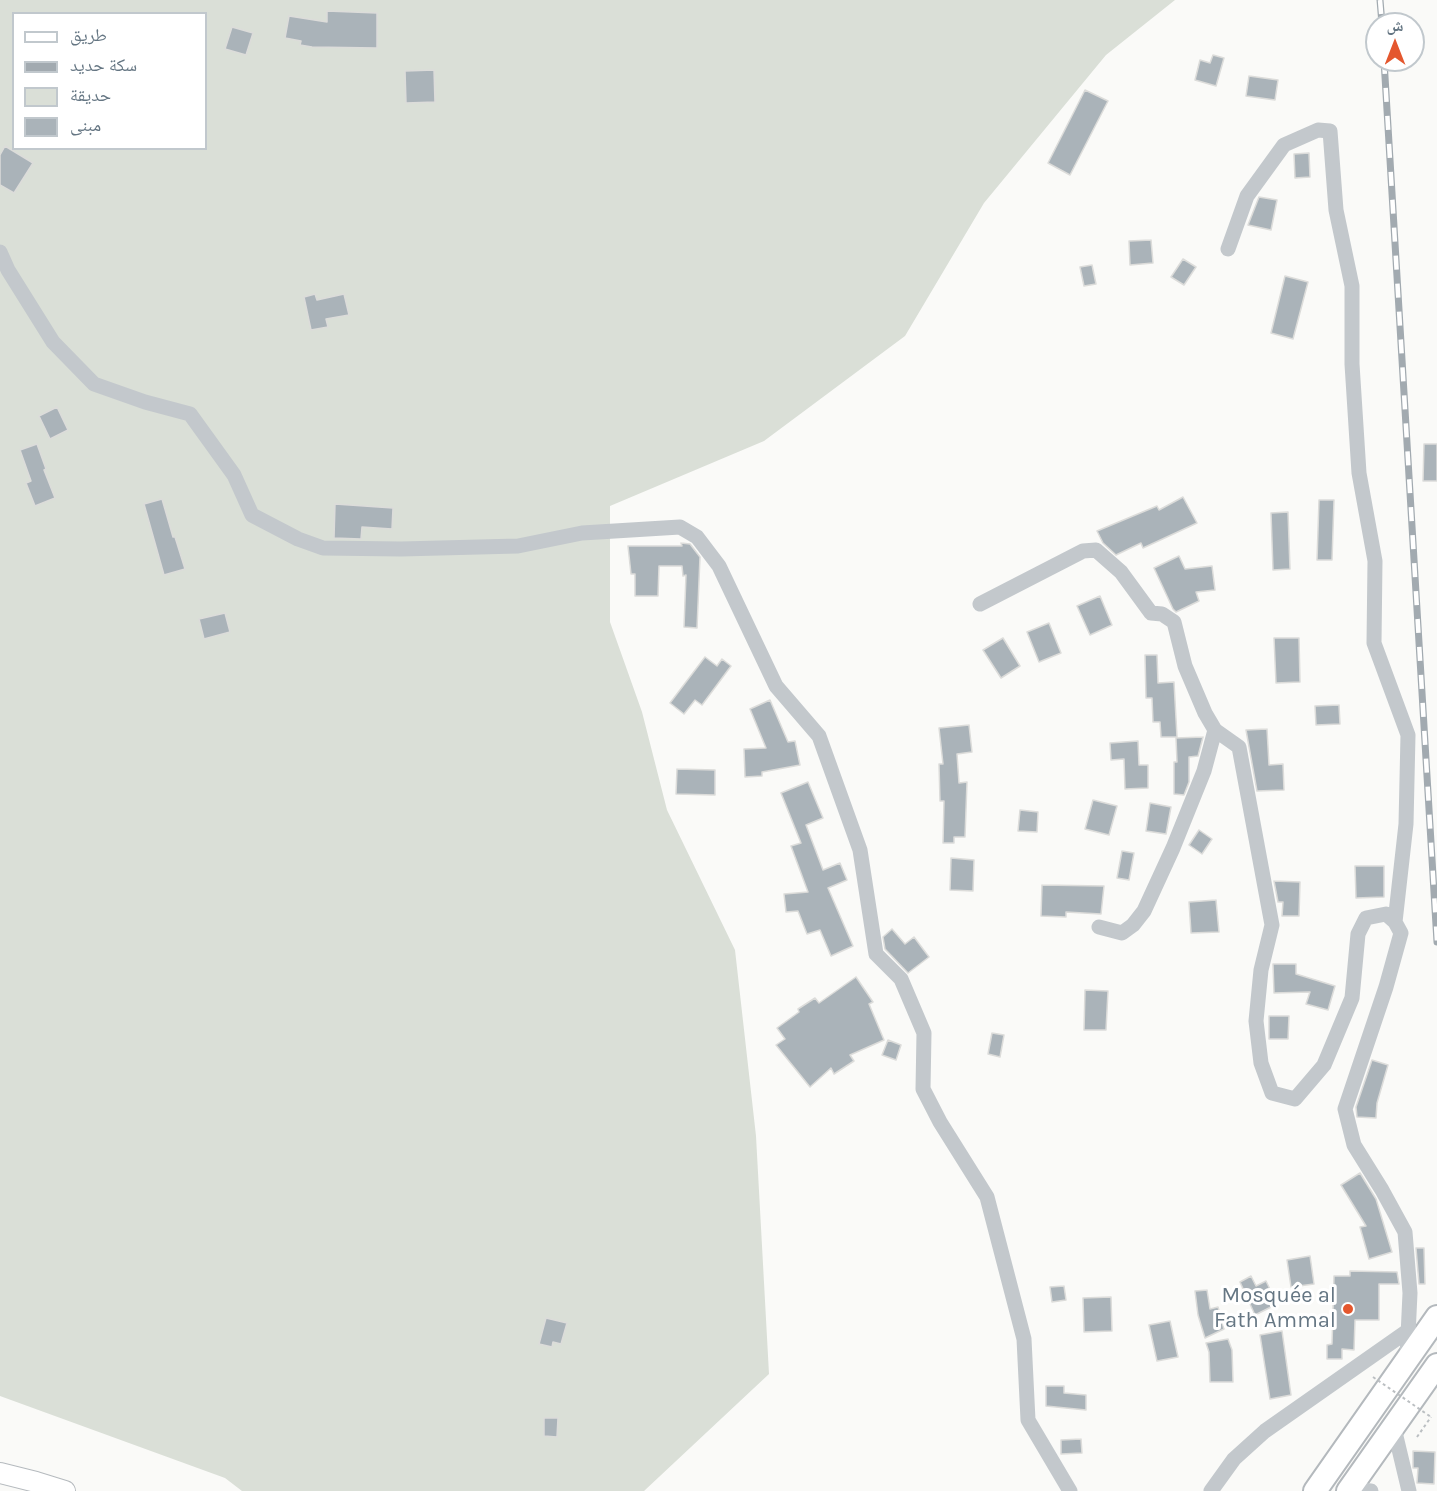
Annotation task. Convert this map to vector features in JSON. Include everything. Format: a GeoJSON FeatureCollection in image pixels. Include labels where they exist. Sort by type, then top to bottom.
{"type":"FeatureCollection","features":[{"type":"Feature","properties":{"kind":"highway"},"geometry":{"type":"LineString","coordinates":[[1316,1491],[1411,1346],[1437,1317]]}},
{"type":"Feature","properties":{"kind":"highway"},"geometry":{"type":"LineString","coordinates":[[1356,1490],[1394,1428],[1437,1365]]}},
{"type":"Feature","properties":{"kind":"main road"},"geometry":{"type":"LineString","coordinates":[[0,1473],[65,1491]]}},
{"type":"Feature","properties":{"kind":"main road"},"geometry":{"type":"LineString","coordinates":[[0,1486],[47,1491]]}},
{"type":"Feature","properties":{"kind":"street"},"geometry":{"type":"LineString","coordinates":[[1228,249],[1247,196],[1284,145],[1318,130],[1330,131],[1336,210],[1352,286],[1352,364],[1359,473],[1374,561],[1374,643],[1408,735],[1406,824],[1395,922]]}},
{"type":"Feature","properties":{"kind":"street"},"geometry":{"type":"LineString","coordinates":[[0,252],[8,270],[53,342],[94,384],[145,402],[190,414],[234,475],[252,515],[298,539],[322,548],[401,549],[518,546],[582,533],[680,527],[697,537],[718,566],[776,686],[819,736],[860,850],[876,954],[901,979],[924,1033],[923,1089],[940,1122],[987,1197],[1024,1339],[1028,1420],[1070,1491]]}},
{"type":"Feature","properties":{"kind":"street"},"geometry":{"type":"LineString","coordinates":[[980,604],[1083,551],[1096,550],[1121,572],[1151,613],[1162,614],[1174,622],[1185,666],[1205,713],[1215,730],[1239,747],[1272,925],[1261,970],[1256,1021],[1261,1063],[1272,1093],[1295,1099],[1324,1065],[1352,998],[1358,934],[1366,918],[1386,914],[1395,922],[1401,933],[1386,987],[1345,1109],[1354,1145],[1405,1232],[1411,1346],[1265,1431],[1234,1458],[1210,1491]]}},
{"type":"Feature","properties":{"kind":"street"},"geometry":{"type":"LineString","coordinates":[[1099,927],[1122,933],[1133,925],[1144,911],[1173,848],[1204,771],[1215,730]]}},
{"type":"Feature","properties":{"kind":"street"},"geometry":{"type":"LineString","coordinates":[[1394,1428],[1409,1491]]}},
{"type":"Feature","properties":{"kind":"path"},"geometry":{"type":"LineString","coordinates":[[1373,1377],[1431,1417],[1418,1437]]}},
{"type":"Feature","properties":{"kind":"green space"},"geometry":{"type":"Polygon","coordinates":[[[0,0],[1175,0],[1106,55],[984,203],[905,336],[764,441],[610,506],[610,622],[642,712],[667,810],[735,950],[756,1136],[769,1374],[644,1491],[242,1491],[225,1478],[0,1396],[0,0]]]}},
{"type":"Feature","properties":{"kind":"building"},"geometry":{"type":"Polygon","coordinates":[[[327,11],[377,13],[377,48],[312,47],[300,45],[301,41],[285,38],[289,16],[327,22],[327,11]]]}},
{"type":"Feature","properties":{"kind":"building"},"geometry":{"type":"Polygon","coordinates":[[[232,27],[253,33],[246,55],[225,49],[232,27]]]}},
{"type":"Feature","properties":{"kind":"building"},"geometry":{"type":"Polygon","coordinates":[[[1213,55],[1224,58],[1216,86],[1195,80],[1200,60],[1210,63],[1213,55]]]}},
{"type":"Feature","properties":{"kind":"building"},"geometry":{"type":"Polygon","coordinates":[[[434,70],[435,102],[406,103],[405,71],[434,70]]]}},
{"type":"Feature","properties":{"kind":"building"},"geometry":{"type":"Polygon","coordinates":[[[1249,76],[1278,80],[1275,100],[1246,96],[1249,76]]]}},
{"type":"Feature","properties":{"kind":"building"},"geometry":{"type":"Polygon","coordinates":[[[1085,90],[1108,101],[1070,175],[1048,163],[1085,90]]]}},
{"type":"Feature","properties":{"kind":"building"},"geometry":{"type":"Polygon","coordinates":[[[5,146],[33,163],[14,193],[0,185],[0,155],[5,146]]]}},
{"type":"Feature","properties":{"kind":"building"},"geometry":{"type":"Polygon","coordinates":[[[1309,153],[1310,177],[1295,178],[1294,154],[1309,153]]]}},
{"type":"Feature","properties":{"kind":"building"},"geometry":{"type":"Polygon","coordinates":[[[1259,197],[1277,200],[1271,230],[1248,225],[1259,197]]]}},
{"type":"Feature","properties":{"kind":"building"},"geometry":{"type":"Polygon","coordinates":[[[1151,240],[1153,263],[1130,265],[1129,241],[1151,240]]]}},
{"type":"Feature","properties":{"kind":"building"},"geometry":{"type":"Polygon","coordinates":[[[1183,259],[1196,267],[1184,285],[1171,277],[1183,259]]]}},
{"type":"Feature","properties":{"kind":"building"},"geometry":{"type":"Polygon","coordinates":[[[1092,265],[1096,284],[1084,286],[1080,267],[1092,265]]]}},
{"type":"Feature","properties":{"kind":"building"},"geometry":{"type":"Polygon","coordinates":[[[1285,276],[1308,282],[1293,339],[1271,333],[1285,276]]]}},
{"type":"Feature","properties":{"kind":"building"},"geometry":{"type":"Polygon","coordinates":[[[315,294],[317,300],[344,294],[349,315],[326,319],[328,327],[311,330],[304,297],[315,294]]]}},
{"type":"Feature","properties":{"kind":"building"},"geometry":{"type":"Polygon","coordinates":[[[57,407],[68,430],[50,439],[39,416],[57,407]]]}},
{"type":"Feature","properties":{"kind":"building"},"geometry":{"type":"Polygon","coordinates":[[[37,444],[55,498],[35,506],[26,483],[31,481],[20,450],[37,444]]]}},
{"type":"Feature","properties":{"kind":"building"},"geometry":{"type":"Polygon","coordinates":[[[1424,444],[1437,444],[1437,481],[1423,481],[1424,444]]]}},
{"type":"Feature","properties":{"kind":"building"},"geometry":{"type":"Polygon","coordinates":[[[1183,497],[1197,523],[1143,548],[1141,543],[1116,555],[1103,543],[1097,531],[1157,506],[1159,510],[1183,497]]]}},
{"type":"Feature","properties":{"kind":"building"},"geometry":{"type":"Polygon","coordinates":[[[162,499],[185,569],[164,575],[144,504],[162,499]]]}},
{"type":"Feature","properties":{"kind":"building"},"geometry":{"type":"Polygon","coordinates":[[[1319,500],[1334,500],[1332,560],[1317,560],[1319,500]]]}},
{"type":"Feature","properties":{"kind":"building"},"geometry":{"type":"Polygon","coordinates":[[[335,504],[393,508],[392,529],[362,527],[361,539],[334,538],[335,504]]]}},
{"type":"Feature","properties":{"kind":"building"},"geometry":{"type":"Polygon","coordinates":[[[1288,512],[1290,569],[1273,570],[1271,513],[1288,512]]]}},
{"type":"Feature","properties":{"kind":"building"},"geometry":{"type":"Polygon","coordinates":[[[681,543],[690,544],[700,557],[697,628],[684,627],[686,575],[683,576],[682,566],[659,566],[658,596],[635,596],[635,574],[631,574],[628,546],[682,546],[681,543]]]}},
{"type":"Feature","properties":{"kind":"building"},"geometry":{"type":"Polygon","coordinates":[[[1179,556],[1185,569],[1212,566],[1215,590],[1196,592],[1199,601],[1176,612],[1154,568],[1179,556]]]}},
{"type":"Feature","properties":{"kind":"building"},"geometry":{"type":"Polygon","coordinates":[[[1100,596],[1112,625],[1090,635],[1077,606],[1100,596]]]}},
{"type":"Feature","properties":{"kind":"building"},"geometry":{"type":"Polygon","coordinates":[[[225,613],[230,632],[204,639],[199,619],[225,613]]]}},
{"type":"Feature","properties":{"kind":"building"},"geometry":{"type":"Polygon","coordinates":[[[1049,623],[1061,653],[1039,662],[1027,632],[1049,623]]]}},
{"type":"Feature","properties":{"kind":"building"},"geometry":{"type":"Polygon","coordinates":[[[1003,638],[1020,666],[1001,678],[983,650],[1003,638]]]}},
{"type":"Feature","properties":{"kind":"building"},"geometry":{"type":"Polygon","coordinates":[[[1274,638],[1299,638],[1300,682],[1276,683],[1274,638]]]}},
{"type":"Feature","properties":{"kind":"building"},"geometry":{"type":"Polygon","coordinates":[[[1145,655],[1157,655],[1158,683],[1174,682],[1177,737],[1161,737],[1160,722],[1153,722],[1152,698],[1146,698],[1145,655]]]}},
{"type":"Feature","properties":{"kind":"building"},"geometry":{"type":"Polygon","coordinates":[[[705,657],[717,666],[722,659],[731,666],[702,705],[695,700],[684,714],[670,703],[705,657]]]}},
{"type":"Feature","properties":{"kind":"building"},"geometry":{"type":"Polygon","coordinates":[[[770,700],[788,742],[795,741],[800,765],[762,772],[762,776],[745,777],[744,749],[766,748],[750,709],[770,700]]]}},
{"type":"Feature","properties":{"kind":"building"},"geometry":{"type":"Polygon","coordinates":[[[1339,705],[1340,724],[1316,725],[1315,706],[1339,705]]]}},
{"type":"Feature","properties":{"kind":"building"},"geometry":{"type":"Polygon","coordinates":[[[969,725],[972,752],[957,754],[959,783],[967,782],[965,837],[954,837],[954,843],[943,843],[944,801],[940,801],[939,764],[943,764],[939,728],[969,725]]]}},
{"type":"Feature","properties":{"kind":"building"},"geometry":{"type":"Polygon","coordinates":[[[1267,729],[1269,765],[1283,764],[1284,790],[1257,791],[1246,730],[1267,729]]]}},
{"type":"Feature","properties":{"kind":"building"},"geometry":{"type":"Polygon","coordinates":[[[1203,737],[1198,756],[1189,757],[1189,782],[1184,795],[1174,794],[1174,762],[1177,762],[1176,738],[1203,737]]]}},
{"type":"Feature","properties":{"kind":"building"},"geometry":{"type":"Polygon","coordinates":[[[1138,741],[1139,765],[1148,765],[1148,788],[1125,789],[1124,759],[1111,760],[1110,743],[1138,741]]]}},
{"type":"Feature","properties":{"kind":"building"},"geometry":{"type":"Polygon","coordinates":[[[677,769],[715,770],[715,795],[676,794],[677,769]]]}},
{"type":"Feature","properties":{"kind":"building"},"geometry":{"type":"Polygon","coordinates":[[[808,782],[823,818],[806,825],[823,870],[840,863],[847,880],[828,888],[853,946],[831,956],[820,930],[807,934],[798,911],[786,912],[784,894],[808,892],[791,846],[801,843],[781,793],[808,782]]]}},
{"type":"Feature","properties":{"kind":"building"},"geometry":{"type":"Polygon","coordinates":[[[1093,800],[1117,806],[1109,835],[1085,829],[1093,800]]]}},
{"type":"Feature","properties":{"kind":"building"},"geometry":{"type":"Polygon","coordinates":[[[1150,803],[1171,807],[1166,834],[1146,831],[1150,803]]]}},
{"type":"Feature","properties":{"kind":"building"},"geometry":{"type":"Polygon","coordinates":[[[1020,810],[1038,812],[1037,832],[1018,831],[1020,810]]]}},
{"type":"Feature","properties":{"kind":"building"},"geometry":{"type":"Polygon","coordinates":[[[1199,830],[1212,839],[1202,854],[1189,845],[1199,830]]]}},
{"type":"Feature","properties":{"kind":"building"},"geometry":{"type":"Polygon","coordinates":[[[1122,851],[1134,853],[1129,880],[1117,878],[1122,851]]]}},
{"type":"Feature","properties":{"kind":"building"},"geometry":{"type":"Polygon","coordinates":[[[951,858],[974,860],[973,891],[950,890],[951,858]]]}},
{"type":"Feature","properties":{"kind":"building"},"geometry":{"type":"Polygon","coordinates":[[[1355,866],[1384,866],[1384,897],[1356,898],[1355,866]]]}},
{"type":"Feature","properties":{"kind":"building"},"geometry":{"type":"Polygon","coordinates":[[[1274,881],[1300,882],[1299,916],[1282,916],[1283,902],[1278,902],[1274,881]]]}},
{"type":"Feature","properties":{"kind":"building"},"geometry":{"type":"Polygon","coordinates":[[[1042,885],[1104,886],[1101,914],[1066,912],[1066,917],[1041,916],[1042,885]]]}},
{"type":"Feature","properties":{"kind":"building"},"geometry":{"type":"Polygon","coordinates":[[[1216,900],[1219,932],[1191,933],[1189,902],[1216,900]]]}},
{"type":"Feature","properties":{"kind":"building"},"geometry":{"type":"Polygon","coordinates":[[[892,929],[905,944],[914,937],[929,957],[908,973],[885,949],[883,937],[892,929]]]}},
{"type":"Feature","properties":{"kind":"building"},"geometry":{"type":"Polygon","coordinates":[[[1273,964],[1296,964],[1296,974],[1335,986],[1328,1010],[1306,1004],[1310,992],[1274,993],[1273,964]]]}},
{"type":"Feature","properties":{"kind":"building"},"geometry":{"type":"Polygon","coordinates":[[[856,977],[873,1002],[869,1004],[884,1040],[850,1055],[854,1061],[834,1074],[831,1068],[810,1087],[776,1045],[785,1039],[777,1028],[799,1012],[798,1009],[815,998],[819,1003],[856,977]]]}},
{"type":"Feature","properties":{"kind":"building"},"geometry":{"type":"Polygon","coordinates":[[[1085,990],[1108,991],[1106,1030],[1084,1030],[1085,990]]]}},
{"type":"Feature","properties":{"kind":"building"},"geometry":{"type":"Polygon","coordinates":[[[1269,1016],[1289,1016],[1288,1039],[1269,1039],[1269,1016]]]}},
{"type":"Feature","properties":{"kind":"building"},"geometry":{"type":"Polygon","coordinates":[[[992,1033],[1004,1035],[1000,1057],[988,1054],[992,1033]]]}},
{"type":"Feature","properties":{"kind":"building"},"geometry":{"type":"Polygon","coordinates":[[[888,1040],[901,1045],[896,1060],[882,1055],[888,1040]]]}},
{"type":"Feature","properties":{"kind":"building"},"geometry":{"type":"Polygon","coordinates":[[[1372,1060],[1388,1065],[1377,1103],[1376,1118],[1357,1117],[1356,1107],[1372,1060]]]}},
{"type":"Feature","properties":{"kind":"building"},"geometry":{"type":"Polygon","coordinates":[[[1360,1173],[1376,1199],[1392,1252],[1369,1259],[1360,1227],[1366,1226],[1341,1185],[1360,1173]]]}},
{"type":"Feature","properties":{"kind":"building"},"geometry":{"type":"Polygon","coordinates":[[[1416,1248],[1424,1248],[1425,1284],[1419,1284],[1416,1248]]]}},
{"type":"Feature","properties":{"kind":"building"},"geometry":{"type":"Polygon","coordinates":[[[1310,1256],[1314,1284],[1291,1287],[1287,1260],[1310,1256]]]}},
{"type":"Feature","properties":{"kind":"building","name":"Mosquée al Fath Ammal"},"geometry":{"type":"Polygon","coordinates":[[[1350,1271],[1397,1272],[1399,1284],[1379,1284],[1379,1320],[1355,1320],[1354,1350],[1342,1349],[1342,1359],[1327,1359],[1327,1345],[1332,1344],[1334,1276],[1350,1276],[1350,1271]]]}},
{"type":"Feature","properties":{"kind":"building"},"geometry":{"type":"Polygon","coordinates":[[[1251,1276],[1256,1286],[1266,1281],[1277,1304],[1255,1315],[1240,1282],[1251,1276]]]}},
{"type":"Feature","properties":{"kind":"building"},"geometry":{"type":"Polygon","coordinates":[[[1064,1286],[1066,1300],[1052,1302],[1050,1287],[1064,1286]]]}},
{"type":"Feature","properties":{"kind":"building"},"geometry":{"type":"Polygon","coordinates":[[[1207,1290],[1210,1309],[1218,1307],[1224,1329],[1205,1338],[1198,1315],[1195,1291],[1207,1290]]]}},
{"type":"Feature","properties":{"kind":"building"},"geometry":{"type":"Polygon","coordinates":[[[1111,1297],[1112,1331],[1084,1332],[1083,1298],[1111,1297]]]}},
{"type":"Feature","properties":{"kind":"building"},"geometry":{"type":"Polygon","coordinates":[[[546,1318],[567,1323],[561,1344],[553,1342],[552,1347],[539,1344],[546,1318]]]}},
{"type":"Feature","properties":{"kind":"building"},"geometry":{"type":"Polygon","coordinates":[[[1170,1321],[1178,1357],[1157,1361],[1149,1325],[1170,1321]]]}},
{"type":"Feature","properties":{"kind":"building"},"geometry":{"type":"Polygon","coordinates":[[[1282,1331],[1291,1395],[1270,1399],[1260,1335],[1282,1331]]]}},
{"type":"Feature","properties":{"kind":"building"},"geometry":{"type":"Polygon","coordinates":[[[1228,1339],[1232,1350],[1233,1382],[1210,1382],[1209,1352],[1206,1343],[1228,1339]]]}},
{"type":"Feature","properties":{"kind":"building"},"geometry":{"type":"Polygon","coordinates":[[[1046,1386],[1064,1386],[1064,1393],[1086,1395],[1086,1410],[1046,1406],[1046,1386]]]}},
{"type":"Feature","properties":{"kind":"building"},"geometry":{"type":"Polygon","coordinates":[[[544,1418],[558,1418],[557,1437],[544,1436],[544,1418]]]}},
{"type":"Feature","properties":{"kind":"building"},"geometry":{"type":"Polygon","coordinates":[[[1081,1439],[1082,1453],[1061,1454],[1061,1440],[1081,1439]]]}},
{"type":"Feature","properties":{"kind":"building"},"geometry":{"type":"Polygon","coordinates":[[[1413,1451],[1435,1452],[1434,1484],[1417,1483],[1418,1468],[1413,1468],[1413,1451]]]}},
{"type":"Feature","properties":{"kind":"railway"},"geometry":{"type":"LineString","coordinates":[[1380,0],[1381,12]]}},
{"type":"Feature","properties":{"kind":"railway"},"geometry":{"type":"LineString","coordinates":[[1385,72],[1437,942]]}},
{"type":"Feature","properties":{"kind":"place","name":"Mosquée al Fath Ammal"},"geometry":{"type":"Point","coordinates":[1348,1309]}}]}
